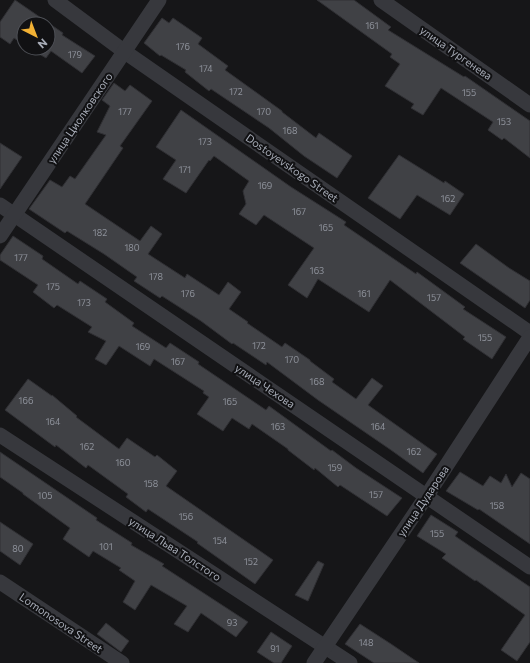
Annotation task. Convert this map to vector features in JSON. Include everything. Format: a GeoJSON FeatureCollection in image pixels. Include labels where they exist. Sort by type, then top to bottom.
{"type":"FeatureCollection","features":[{"type":"Feature","properties":{"kind":"street","name":"Dostoyevskogo Street"},"geometry":{"type":"LineString","coordinates":[[55,0],[125,52],[530,332]]}},
{"type":"Feature","properties":{"kind":"street","name":"улица Циолковского"},"geometry":{"type":"LineString","coordinates":[[0,236],[159,0]]}},
{"type":"Feature","properties":{"kind":"street","name":"улица Тургенева"},"geometry":{"type":"LineString","coordinates":[[382,0],[530,105]]}},
{"type":"Feature","properties":{"kind":"street","name":"улица Чехова"},"geometry":{"type":"LineString","coordinates":[[0,205],[530,567]]}},
{"type":"Feature","properties":{"kind":"street","name":"улица Дударова"},"geometry":{"type":"LineString","coordinates":[[314,663],[324,646],[426,497],[530,337]]}},
{"type":"Feature","properties":{"kind":"street","name":"улица Льва Толстого"},"geometry":{"type":"LineString","coordinates":[[0,435],[350,663]]}},
{"type":"Feature","properties":{"kind":"street","name":"Lomonosova Street"},"geometry":{"type":"LineString","coordinates":[[0,582],[122,663]]}},
{"type":"Feature","properties":{"kind":"building"},"geometry":{"type":"Polygon","coordinates":[[[15,0],[38,16],[16,16],[16,39],[14,38],[10,44],[0,37],[0,22],[15,0]]]}},
{"type":"Feature","properties":{"kind":"building"},"geometry":{"type":"Polygon","coordinates":[[[317,0],[354,0],[391,27],[388,30],[464,77],[465,76],[530,121],[530,158],[504,138],[502,140],[488,130],[493,122],[441,88],[423,115],[411,108],[414,104],[385,86],[400,64],[390,57],[392,54],[317,0]]]}},
{"type":"Feature","properties":{"kind":"building"},"geometry":{"type":"Polygon","coordinates":[[[162,18],[169,23],[173,18],[202,38],[198,44],[228,66],[225,70],[282,111],[316,138],[319,133],[352,156],[337,178],[304,156],[269,128],[211,89],[209,91],[185,72],[186,70],[161,55],[160,56],[144,43],[162,18]]]}},
{"type":"Feature","properties":{"kind":"building"},"geometry":{"type":"Polygon","coordinates":[[[56,28],[63,33],[62,35],[95,56],[82,73],[56,55],[56,28]]]}},
{"type":"Feature","properties":{"kind":"building"},"geometry":{"type":"Polygon","coordinates":[[[114,83],[125,91],[130,85],[152,101],[120,146],[123,148],[85,204],[140,241],[151,226],[162,234],[148,254],[185,278],[187,274],[219,295],[228,282],[241,292],[229,309],[282,347],[285,343],[310,360],[334,379],[332,382],[356,399],[372,378],[383,386],[368,405],[437,454],[423,473],[318,400],[267,362],[266,365],[233,343],[232,344],[201,321],[162,296],[160,298],[134,281],[137,277],[104,254],[67,231],[65,233],[29,209],[50,180],[62,187],[70,176],[75,179],[106,135],[97,132],[110,106],[102,100],[114,83]]]}},
{"type":"Feature","properties":{"kind":"building"},"geometry":{"type":"Polygon","coordinates":[[[181,110],[291,187],[346,222],[344,225],[416,274],[417,272],[465,307],[463,309],[506,337],[492,359],[463,339],[465,337],[390,280],[369,312],[318,279],[307,298],[288,285],[314,248],[264,215],[256,225],[239,214],[246,204],[243,191],[249,181],[214,156],[210,161],[209,160],[186,193],[163,179],[176,160],[156,147],[181,110]]]}},
{"type":"Feature","properties":{"kind":"building"},"geometry":{"type":"Polygon","coordinates":[[[0,143],[22,157],[0,189],[0,143]]]}},
{"type":"Feature","properties":{"kind":"building"},"geometry":{"type":"Polygon","coordinates":[[[399,155],[444,183],[445,181],[464,194],[450,215],[417,195],[400,219],[368,198],[399,155]]]}},
{"type":"Feature","properties":{"kind":"building"},"geometry":{"type":"Polygon","coordinates":[[[13,236],[43,256],[42,259],[78,284],[80,281],[107,299],[105,302],[134,323],[132,326],[166,348],[170,343],[266,410],[269,406],[331,451],[332,450],[356,468],[402,498],[387,516],[340,485],[338,487],[315,468],[314,470],[288,449],[252,424],[249,429],[232,418],[223,431],[197,414],[209,397],[203,393],[204,391],[154,359],[150,366],[119,346],[106,365],[95,359],[106,341],[88,332],[92,327],[57,305],[54,308],[33,292],[38,285],[0,260],[0,255],[13,236]]]}},
{"type":"Feature","properties":{"kind":"building"},"geometry":{"type":"Polygon","coordinates":[[[476,244],[530,281],[530,300],[525,308],[460,263],[476,244]]]}},
{"type":"Feature","properties":{"kind":"building"},"geometry":{"type":"Polygon","coordinates":[[[28,379],[52,395],[77,416],[76,417],[119,449],[127,438],[155,457],[157,455],[177,471],[166,486],[273,560],[255,584],[197,543],[198,542],[148,509],[146,512],[126,497],[128,494],[88,465],[86,468],[56,445],[55,447],[5,410],[28,379]]]}},
{"type":"Feature","properties":{"kind":"building"},"geometry":{"type":"Polygon","coordinates":[[[0,452],[97,518],[96,520],[132,543],[131,545],[164,564],[162,566],[248,622],[236,637],[201,613],[188,632],[174,624],[187,606],[151,585],[135,610],[123,602],[135,581],[119,570],[121,568],[93,551],[89,557],[63,539],[70,528],[0,477],[0,452]]]}},
{"type":"Feature","properties":{"kind":"building"},"geometry":{"type":"Polygon","coordinates":[[[460,472],[483,486],[490,476],[501,483],[506,474],[512,487],[521,473],[530,479],[530,544],[479,509],[478,510],[446,491],[460,472]]]}},
{"type":"Feature","properties":{"kind":"building"},"geometry":{"type":"Polygon","coordinates":[[[431,515],[458,532],[455,536],[530,587],[530,642],[517,661],[501,650],[525,615],[442,558],[446,554],[417,536],[431,515]]]}},
{"type":"Feature","properties":{"kind":"building"},"geometry":{"type":"Polygon","coordinates":[[[0,522],[33,544],[20,565],[0,551],[0,522]]]}},
{"type":"Feature","properties":{"kind":"building"},"geometry":{"type":"Polygon","coordinates":[[[318,561],[324,564],[308,601],[295,595],[318,561]]]}},
{"type":"Feature","properties":{"kind":"building"},"geometry":{"type":"Polygon","coordinates":[[[106,623],[129,641],[121,652],[97,634],[106,623]]]}},
{"type":"Feature","properties":{"kind":"building"},"geometry":{"type":"Polygon","coordinates":[[[360,624],[419,663],[374,663],[345,644],[360,624]]]}},
{"type":"Feature","properties":{"kind":"building"},"geometry":{"type":"Polygon","coordinates":[[[271,632],[292,646],[281,663],[274,663],[257,652],[271,632]]]}}]}
